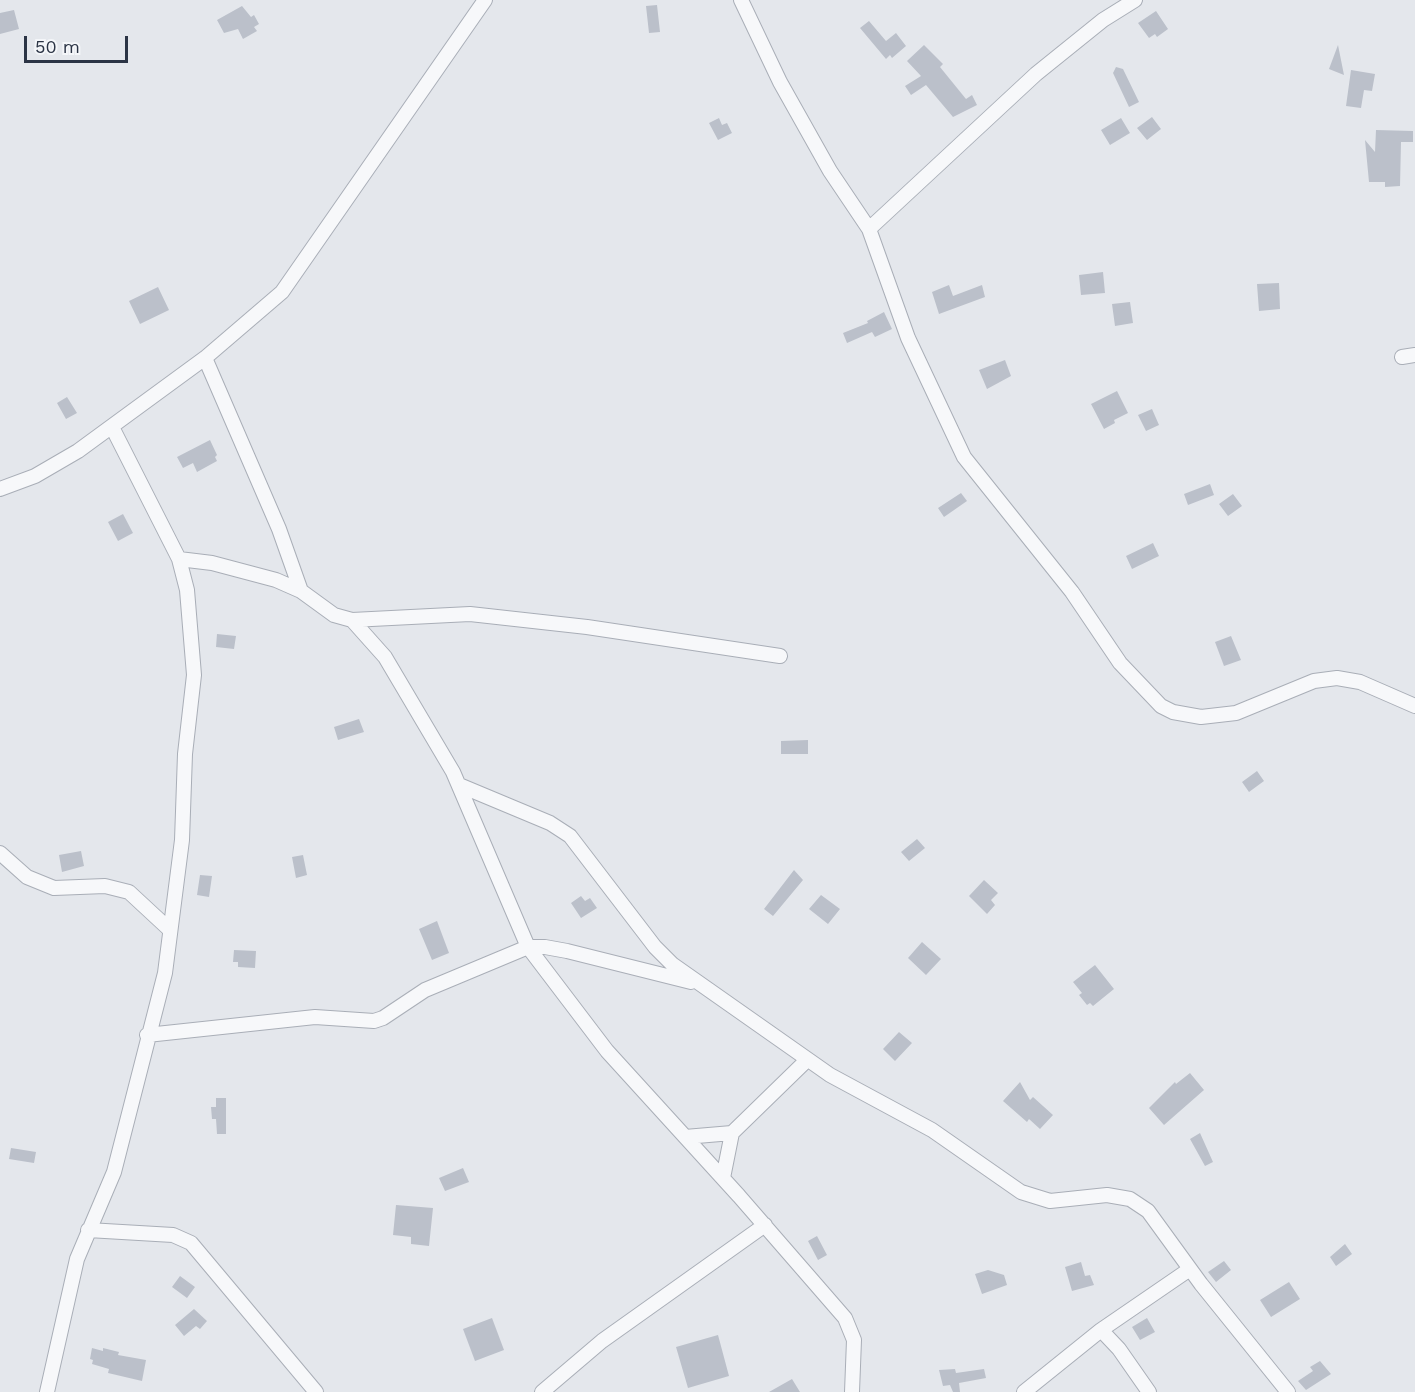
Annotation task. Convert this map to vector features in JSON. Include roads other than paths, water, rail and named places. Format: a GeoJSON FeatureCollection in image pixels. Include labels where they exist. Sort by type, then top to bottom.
{"type":"FeatureCollection","features":[{"type":"Feature","properties":{"kind":"street"},"geometry":{"type":"LineString","coordinates":[[0,489],[59,463],[112,427],[205,358],[282,292],[485,0]]}},
{"type":"Feature","properties":{"kind":"street"},"geometry":{"type":"LineString","coordinates":[[741,0],[780,82],[830,171],[869,228],[908,338],[964,457],[1072,592],[1120,663],[1161,706],[1173,712],[1194,716],[1222,716],[1314,681],[1337,678],[1360,682],[1415,706]]}},
{"type":"Feature","properties":{"kind":"street"},"geometry":{"type":"LineString","coordinates":[[869,228],[1036,74],[1103,20],[1135,0]]}},
{"type":"Feature","properties":{"kind":"street"},"geometry":{"type":"LineString","coordinates":[[205,358],[279,529],[301,591]]}},
{"type":"Feature","properties":{"kind":"street"},"geometry":{"type":"LineString","coordinates":[[47,1392],[69,1292],[88,1230],[114,1172],[147,1035],[165,973],[182,840],[185,753],[194,675],[187,590],[179,559],[112,427]]}},
{"type":"Feature","properties":{"kind":"street"},"geometry":{"type":"LineString","coordinates":[[179,559],[212,563],[255,574],[301,591],[334,615],[352,620],[470,614],[587,627],[780,656]]}},
{"type":"Feature","properties":{"kind":"street"},"geometry":{"type":"LineString","coordinates":[[352,620],[386,657],[459,785],[528,947],[539,959],[583,1023],[765,1225],[845,1318],[854,1340],[852,1392]]}},
{"type":"Feature","properties":{"kind":"street"},"geometry":{"type":"LineString","coordinates":[[459,785],[550,823],[570,836],[655,947],[696,983],[830,1075],[932,1130],[1021,1192],[1050,1200],[1107,1195],[1130,1199],[1148,1211],[1190,1269],[1288,1392]]}},
{"type":"Feature","properties":{"kind":"street"},"geometry":{"type":"LineString","coordinates":[[0,853],[27,877],[54,888],[105,886],[129,892],[170,930]]}},
{"type":"Feature","properties":{"kind":"street"},"geometry":{"type":"LineString","coordinates":[[147,1035],[315,1017],[374,1021],[383,1018],[425,990],[528,947],[567,951],[696,983]]}},
{"type":"Feature","properties":{"kind":"street"},"geometry":{"type":"LineString","coordinates":[[723,1178],[732,1133],[807,1060]]}},
{"type":"Feature","properties":{"kind":"street"},"geometry":{"type":"LineString","coordinates":[[685,1137],[732,1133]]}},
{"type":"Feature","properties":{"kind":"street"},"geometry":{"type":"LineString","coordinates":[[542,1392],[602,1341],[765,1225]]}},
{"type":"Feature","properties":{"kind":"street"},"geometry":{"type":"LineString","coordinates":[[88,1230],[173,1235],[191,1243],[316,1392]]}},
{"type":"Feature","properties":{"kind":"street"},"geometry":{"type":"LineString","coordinates":[[1024,1392],[1101,1330],[1190,1269]]}},
{"type":"Feature","properties":{"kind":"street"},"geometry":{"type":"LineString","coordinates":[[1101,1330],[1119,1348],[1149,1392]]}}]}
